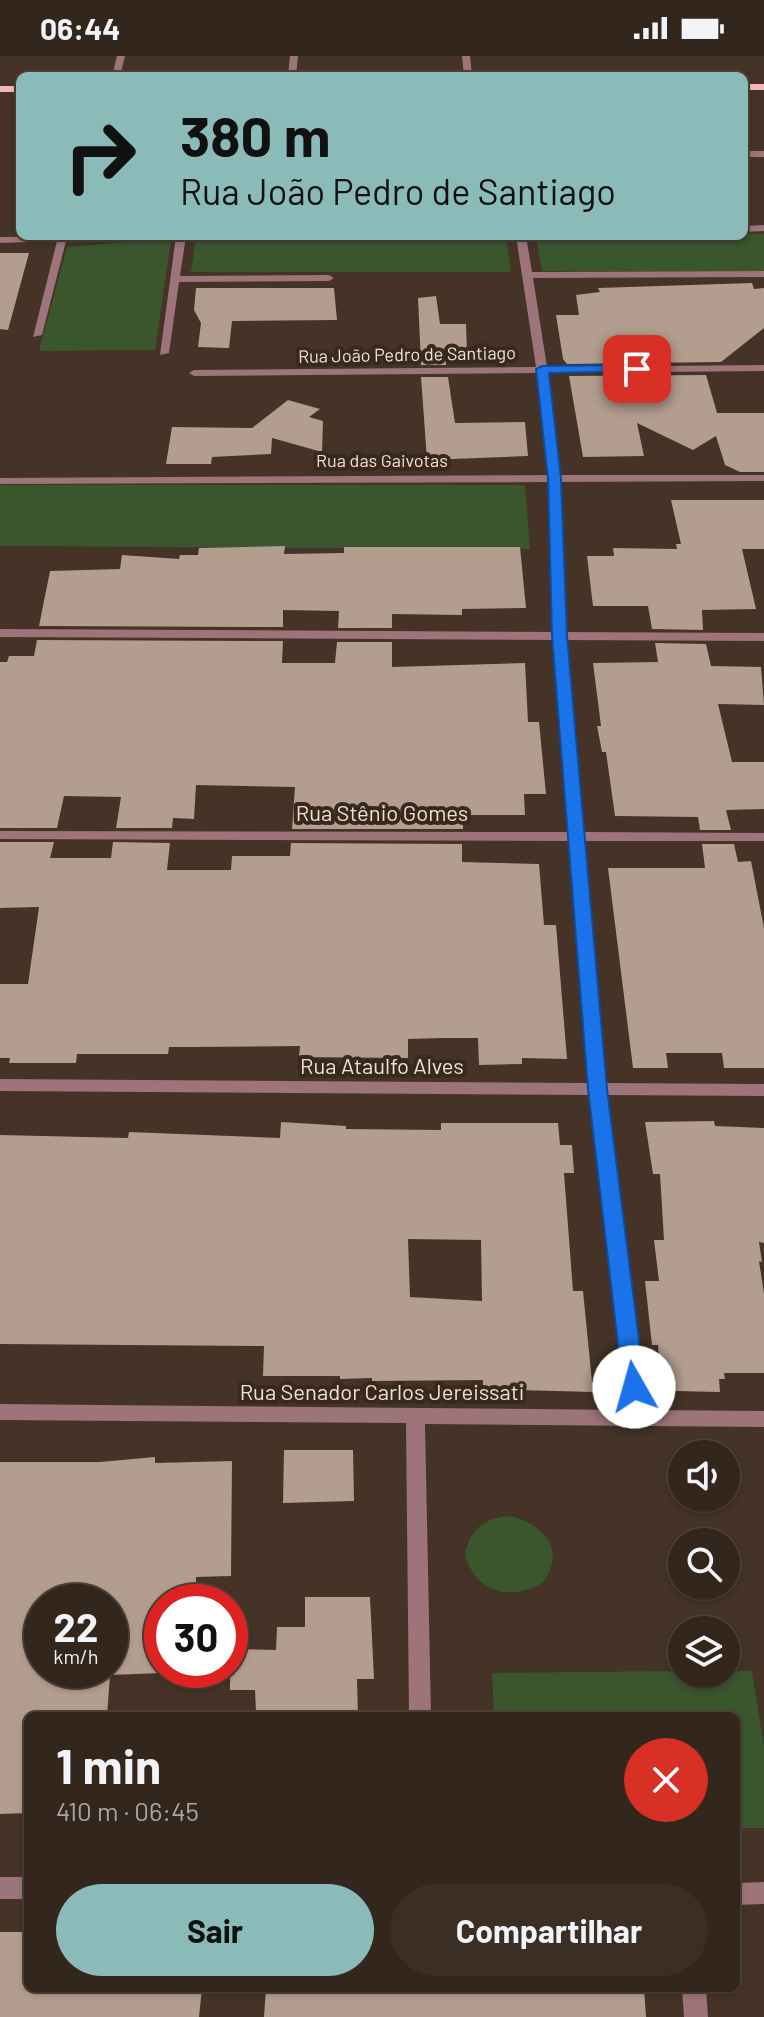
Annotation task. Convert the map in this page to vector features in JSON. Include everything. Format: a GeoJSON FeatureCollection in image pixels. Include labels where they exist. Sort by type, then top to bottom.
{"type":"FeatureCollection","features":[{"type":"Feature","properties":{"kind":"street"},"geometry":{"type":"LineString","coordinates":[[37,335],[61,240]]}},
{"type":"Feature","properties":{"kind":"street"},"geometry":{"type":"LineString","coordinates":[[164,353],[180,240]]}},
{"type":"Feature","properties":{"kind":"street"},"geometry":{"type":"LineString","coordinates":[[522,240],[555,479],[559,636],[597,1089],[638,1417]]}},
{"type":"Feature","properties":{"kind":"street"},"geometry":{"type":"LineString","coordinates":[[528,275],[764,274]]}},
{"type":"Feature","properties":{"kind":"street"},"geometry":{"type":"LineString","coordinates":[[175,279],[329,278]]}},
{"type":"Feature","properties":{"kind":"street","name":"Rua João Pedro de Santiago"},"geometry":{"type":"LineString","coordinates":[[194,373],[764,368]]}},
{"type":"Feature","properties":{"kind":"street","name":"Rua das Gaivotas"},"geometry":{"type":"LineString","coordinates":[[0,481],[764,478]]}},
{"type":"Feature","properties":{"kind":"street"},"geometry":{"type":"LineString","coordinates":[[0,633],[764,637]]}},
{"type":"Feature","properties":{"kind":"street","name":"Rua Stênio Gomes"},"geometry":{"type":"LineString","coordinates":[[0,835],[764,837]]}},
{"type":"Feature","properties":{"kind":"street","name":"Rua Ataulfo Alves"},"geometry":{"type":"LineString","coordinates":[[0,1085],[764,1090]]}},
{"type":"Feature","properties":{"kind":"street","name":"Rua Senador Carlos Jereissati"},"geometry":{"type":"LineString","coordinates":[[0,1412],[764,1419]]}},
{"type":"Feature","properties":{"kind":"street"},"geometry":{"type":"LineString","coordinates":[[415,1417],[420,1712]]}},
{"type":"Feature","properties":{"kind":"street"},"geometry":{"type":"LineString","coordinates":[[0,1888],[24,1888]]}},
{"type":"Feature","properties":{"kind":"street"},"geometry":{"type":"LineString","coordinates":[[740,1894],[764,1893]]}},
{"type":"Feature","properties":{"kind":"street"},"geometry":{"type":"LineString","coordinates":[[694,1992],[696,2017]]}},
{"type":"Feature","properties":{"kind":"green space"},"geometry":{"type":"Polygon","coordinates":[[[748,234],[764,234],[764,271],[542,271],[537,240],[748,240],[748,234]]]}},
{"type":"Feature","properties":{"kind":"green space"},"geometry":{"type":"Polygon","coordinates":[[[196,240],[506,240],[511,272],[191,272],[196,240]]]}},
{"type":"Feature","properties":{"kind":"green space"},"geometry":{"type":"Polygon","coordinates":[[[171,241],[155,350],[39,351],[67,247],[171,241]]]}},
{"type":"Feature","properties":{"kind":"green space"},"geometry":{"type":"Polygon","coordinates":[[[0,485],[525,485],[530,549],[0,546],[0,485]]]}},
{"type":"Feature","properties":{"kind":"green space"},"geometry":{"type":"Polygon","coordinates":[[[508,1516],[532,1524],[548,1539],[552,1548],[553,1559],[543,1582],[519,1592],[486,1586],[470,1568],[465,1555],[470,1539],[479,1527],[508,1516]]]}},
{"type":"Feature","properties":{"kind":"green space"},"geometry":{"type":"Polygon","coordinates":[[[668,1671],[668,1688],[740,1688],[740,1671],[752,1671],[764,1746],[764,1828],[740,1828],[740,1712],[494,1712],[492,1673],[668,1671]]]}},
{"type":"Feature","properties":{"kind":"building"},"geometry":{"type":"Polygon","coordinates":[[[0,253],[29,253],[8,330],[0,329],[0,253]]]}},
{"type":"Feature","properties":{"kind":"building"},"geometry":{"type":"Polygon","coordinates":[[[752,283],[754,289],[764,288],[764,328],[721,362],[567,364],[563,359],[556,315],[579,315],[576,295],[600,292],[598,288],[752,283]]]}},
{"type":"Feature","properties":{"kind":"building"},"geometry":{"type":"Polygon","coordinates":[[[196,288],[334,288],[337,320],[232,321],[229,348],[198,347],[201,323],[194,310],[196,288]]]}},
{"type":"Feature","properties":{"kind":"building"},"geometry":{"type":"Polygon","coordinates":[[[436,296],[440,324],[466,324],[467,353],[445,353],[446,365],[421,365],[418,298],[436,296]]]}},
{"type":"Feature","properties":{"kind":"building"},"geometry":{"type":"Polygon","coordinates":[[[706,375],[717,413],[764,413],[764,472],[740,472],[725,465],[716,436],[693,450],[637,423],[644,456],[583,457],[569,376],[706,375]]]}},
{"type":"Feature","properties":{"kind":"building"},"geometry":{"type":"Polygon","coordinates":[[[421,377],[448,377],[455,423],[525,422],[528,456],[427,460],[421,377]]]}},
{"type":"Feature","properties":{"kind":"building"},"geometry":{"type":"Polygon","coordinates":[[[288,400],[320,409],[309,417],[323,421],[322,452],[272,438],[271,454],[212,457],[211,464],[166,464],[172,427],[252,428],[288,400]]]}},
{"type":"Feature","properties":{"kind":"building"},"geometry":{"type":"Polygon","coordinates":[[[671,500],[764,500],[764,549],[742,549],[756,609],[702,610],[703,630],[652,629],[648,606],[593,606],[587,556],[614,556],[613,548],[677,549],[676,544],[681,544],[671,500]]]}},
{"type":"Feature","properties":{"kind":"building"},"geometry":{"type":"Polygon","coordinates":[[[285,546],[284,554],[344,553],[344,547],[520,547],[526,608],[462,609],[462,615],[392,614],[392,628],[338,628],[339,611],[283,610],[283,627],[39,626],[50,571],[120,569],[122,555],[179,559],[180,555],[198,555],[199,548],[285,546]]]}},
{"type":"Feature","properties":{"kind":"building"},"geometry":{"type":"Polygon","coordinates":[[[37,640],[283,641],[282,663],[335,663],[337,642],[392,642],[392,667],[525,663],[528,722],[539,722],[546,794],[524,794],[525,815],[463,815],[463,829],[292,829],[295,787],[196,785],[194,819],[173,818],[172,828],[116,828],[121,797],[64,796],[57,828],[0,828],[0,662],[7,662],[9,656],[34,656],[37,640]]]}},
{"type":"Feature","properties":{"kind":"building"},"geometry":{"type":"Polygon","coordinates":[[[655,643],[706,644],[711,666],[761,667],[764,705],[718,704],[732,762],[764,762],[764,809],[726,810],[731,830],[700,830],[698,817],[615,816],[606,752],[602,752],[597,726],[601,726],[593,663],[658,662],[655,643]]]}},
{"type":"Feature","properties":{"kind":"building"},"geometry":{"type":"Polygon","coordinates":[[[0,842],[54,842],[50,858],[111,858],[113,842],[170,843],[167,870],[231,870],[232,856],[290,856],[291,843],[462,844],[462,862],[539,864],[544,925],[556,925],[567,1059],[522,1058],[522,1064],[479,1065],[478,1038],[442,1038],[408,1039],[408,1058],[299,1057],[300,1046],[169,1047],[168,1054],[77,1054],[76,1063],[9,1063],[10,1058],[0,1058],[0,984],[28,984],[39,907],[0,908],[0,842]]]}},
{"type":"Feature","properties":{"kind":"building"},"geometry":{"type":"Polygon","coordinates":[[[702,844],[734,844],[738,862],[751,861],[764,928],[764,1068],[724,1068],[722,1053],[666,1053],[668,1068],[633,1068],[608,868],[705,868],[702,844]]]}},
{"type":"Feature","properties":{"kind":"building"},"geometry":{"type":"Polygon","coordinates":[[[714,1121],[715,1126],[764,1128],[764,1243],[759,1242],[762,1262],[759,1261],[764,1294],[764,1373],[724,1373],[725,1379],[719,1379],[720,1392],[677,1391],[660,1375],[658,1345],[652,1345],[645,1281],[659,1281],[654,1240],[664,1240],[660,1174],[653,1174],[645,1122],[714,1121]]]}},
{"type":"Feature","properties":{"kind":"building"},"geometry":{"type":"Polygon","coordinates":[[[281,1122],[346,1126],[346,1129],[441,1130],[441,1123],[558,1123],[560,1145],[572,1145],[574,1173],[564,1173],[573,1291],[583,1291],[593,1392],[483,1389],[483,1380],[372,1381],[372,1378],[340,1379],[340,1376],[263,1376],[264,1346],[0,1344],[0,1135],[128,1138],[129,1132],[280,1138],[281,1122]],[[408,1239],[410,1297],[482,1301],[481,1240],[408,1239]]]}},
{"type":"Feature","properties":{"kind":"building"},"geometry":{"type":"Polygon","coordinates":[[[284,1450],[353,1450],[354,1501],[283,1503],[284,1450]]]}},
{"type":"Feature","properties":{"kind":"building"},"geometry":{"type":"Polygon","coordinates":[[[155,1457],[155,1463],[232,1461],[231,1576],[196,1577],[196,1584],[144,1584],[144,1674],[128,1674],[128,1584],[24,1584],[24,1688],[109,1688],[107,1712],[24,1712],[24,1813],[0,1814],[0,1462],[100,1462],[155,1457]]]}},
{"type":"Feature","properties":{"kind":"building"},"geometry":{"type":"Polygon","coordinates":[[[305,1597],[370,1597],[374,1679],[357,1679],[358,1712],[256,1712],[255,1690],[230,1690],[248,1688],[248,1649],[276,1650],[277,1627],[305,1627],[305,1597]]]}},
{"type":"Feature","properties":{"kind":"building"},"geometry":{"type":"Polygon","coordinates":[[[0,1932],[24,1932],[24,1992],[202,1992],[199,2017],[0,2017],[0,1932]]]}},
{"type":"Feature","properties":{"kind":"building"},"geometry":{"type":"Polygon","coordinates":[[[266,1992],[644,1992],[646,2017],[264,2017],[266,1992]]]}},
{"type":"Feature","properties":{"kind":"route"},"geometry":{"type":"LineString","coordinates":[[634,1387],[597,1089],[559,636],[555,479],[542,369],[637,369]]}}]}
